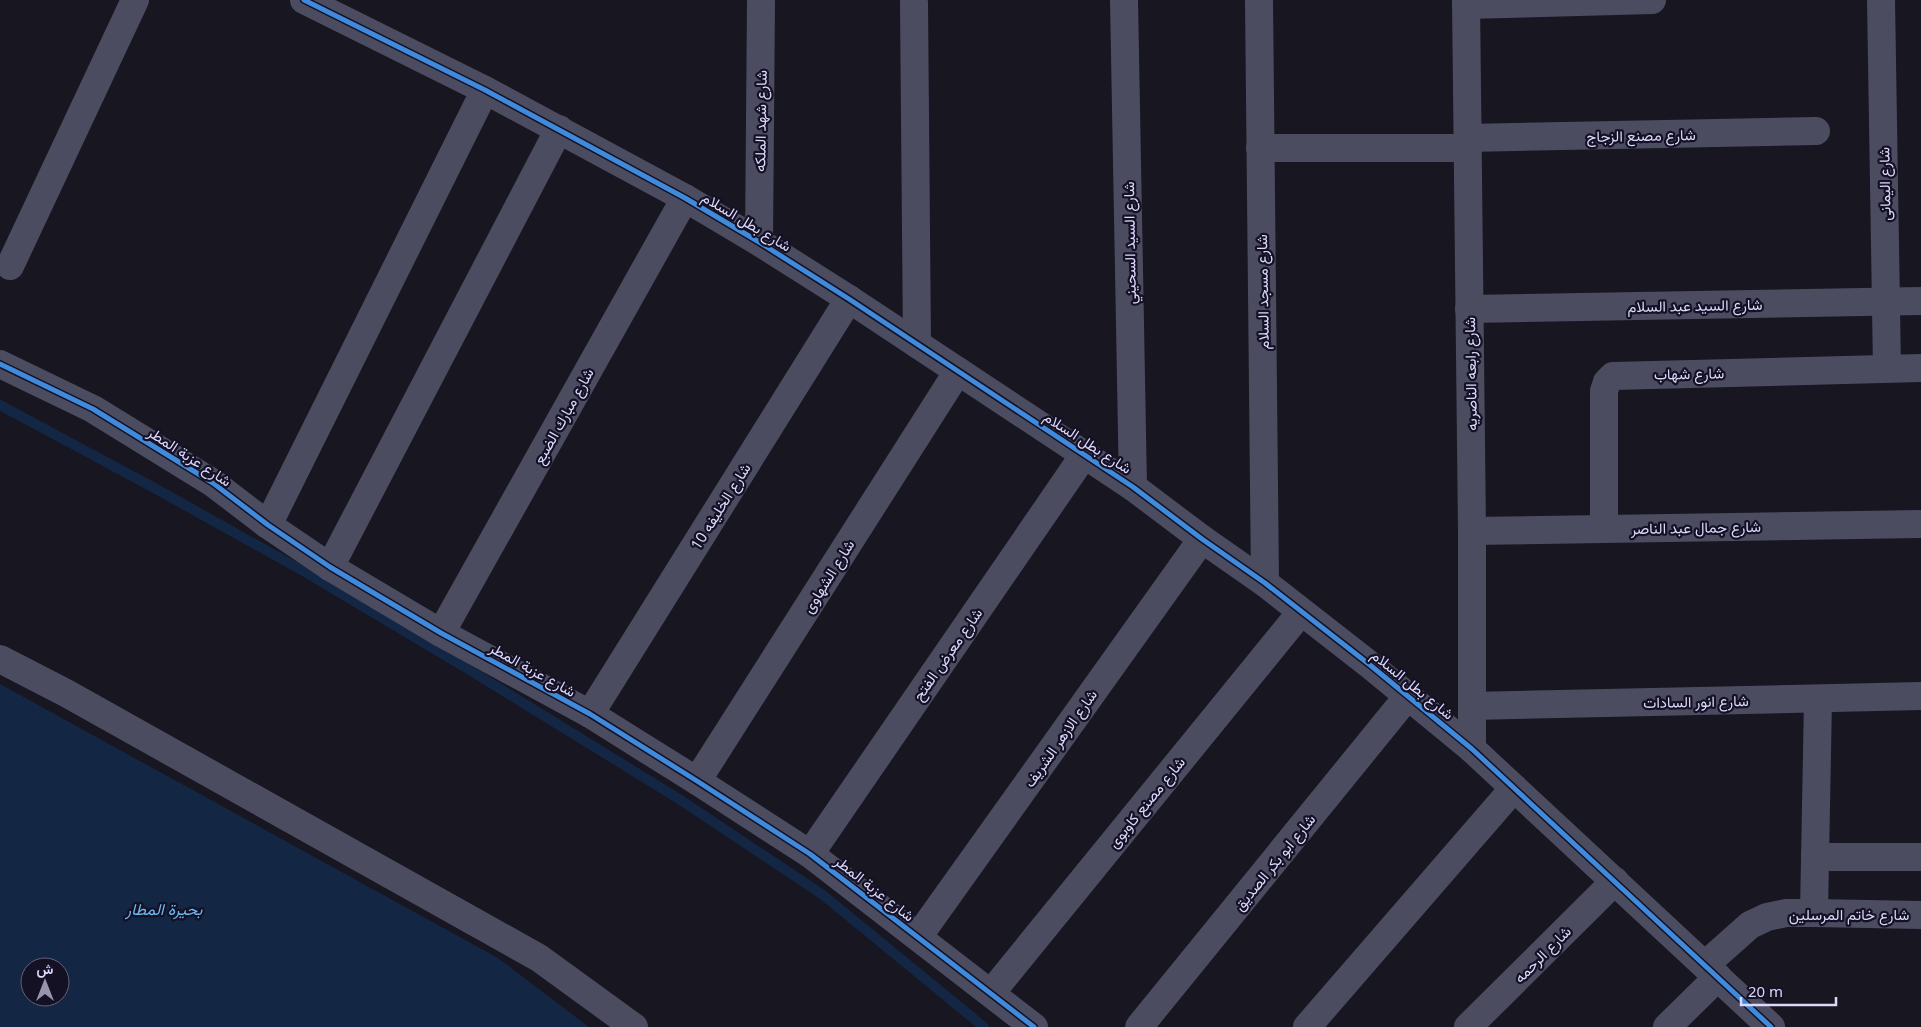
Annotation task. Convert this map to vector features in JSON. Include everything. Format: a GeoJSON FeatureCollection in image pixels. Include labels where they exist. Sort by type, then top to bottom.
{"type":"FeatureCollection","features":[{"type":"Feature","properties":{"kind":"street"},"geometry":{"type":"LineString","coordinates":[[10,266],[135,0]]}},
{"type":"Feature","properties":{"kind":"street","name":"شارع بطل السلام"},"geometry":{"type":"LineString","coordinates":[[304,0],[559,129],[759,242],[849,298],[1133,487],[1265,583],[1370,664],[1472,749],[1771,1027]]}},
{"type":"Feature","properties":{"kind":"street","name":"شارع شهد الملكه"},"geometry":{"type":"LineString","coordinates":[[759,242],[761,0]]}},
{"type":"Feature","properties":{"kind":"street","name":"شارع السيد السحيني"},"geometry":{"type":"LineString","coordinates":[[1124,0],[1133,487]]}},
{"type":"Feature","properties":{"kind":"street","name":"شارع مسجد السلام"},"geometry":{"type":"LineString","coordinates":[[1259,0],[1265,583]]}},
{"type":"Feature","properties":{"kind":"street"},"geometry":{"type":"LineString","coordinates":[[1466,3],[1652,0]]}},
{"type":"Feature","properties":{"kind":"street","name":"شارع اليمانى"},"geometry":{"type":"LineString","coordinates":[[1881,0],[1887,368]]}},
{"type":"Feature","properties":{"kind":"street"},"geometry":{"type":"LineString","coordinates":[[914,3],[917,344]]}},
{"type":"Feature","properties":{"kind":"street","name":"شارع رابعه الناصريه"},"geometry":{"type":"LineString","coordinates":[[1466,3],[1472,531],[1472,749]]}},
{"type":"Feature","properties":{"kind":"street"},"geometry":{"type":"LineString","coordinates":[[268,525],[485,90]]}},
{"type":"Feature","properties":{"kind":"street"},"geometry":{"type":"LineString","coordinates":[[330,567],[559,129]]}},
{"type":"Feature","properties":{"kind":"street","name":"شارع مصنع الزجاج"},"geometry":{"type":"LineString","coordinates":[[1260,148],[1816,131]]}},
{"type":"Feature","properties":{"kind":"street","name":"شارع مبارك الضبع"},"geometry":{"type":"LineString","coordinates":[[441,633],[684,198]]}},
{"type":"Feature","properties":{"kind":"street","name":"شارع الخليفه 10"},"geometry":{"type":"LineString","coordinates":[[590,714],[849,298]]}},
{"type":"Feature","properties":{"kind":"street","name":"شارع السيد عبد السلام"},"geometry":{"type":"LineString","coordinates":[[1469,309],[1921,300]]}},
{"type":"Feature","properties":{"kind":"street","name":"شارع عزبة المطر"},"geometry":{"type":"LineString","coordinates":[[0,364],[93,410],[213,483],[268,525],[330,567],[441,633],[590,714],[697,781],[810,854],[1034,1027]]}},
{"type":"Feature","properties":{"kind":"street","name":"شارع شهاب"},"geometry":{"type":"LineString","coordinates":[[1604,529],[1604,390],[1607,382],[1613,376],[1622,374],[1921,368]]}},
{"type":"Feature","properties":{"kind":"street","name":"شارع الشهاوى"},"geometry":{"type":"LineString","coordinates":[[697,781],[958,371]]}},
{"type":"Feature","properties":{"kind":"street","name":"شارع معرض الفتح"},"geometry":{"type":"LineString","coordinates":[[810,854],[1084,455]]}},
{"type":"Feature","properties":{"kind":"street","name":"شارع جمال عبد الناصر"},"geometry":{"type":"LineString","coordinates":[[1472,531],[1921,524]]}},
{"type":"Feature","properties":{"kind":"street","name":"شارع الازهر الشريف"},"geometry":{"type":"LineString","coordinates":[[918,937],[1202,539]]}},
{"type":"Feature","properties":{"kind":"street","name":"شارع مصنع كاوبوى"},"geometry":{"type":"LineString","coordinates":[[990,993],[1301,612]]}},
{"type":"Feature","properties":{"kind":"street"},"geometry":{"type":"LineString","coordinates":[[0,659],[75,698],[539,958],[634,1027]]}},
{"type":"Feature","properties":{"kind":"street","name":"شارع ابو بكر الصديق"},"geometry":{"type":"LineString","coordinates":[[1139,1027],[1408,696]]}},
{"type":"Feature","properties":{"kind":"street","name":"شارع انور السادات"},"geometry":{"type":"LineString","coordinates":[[1472,706],[1921,696]]}},
{"type":"Feature","properties":{"kind":"street"},"geometry":{"type":"LineString","coordinates":[[1814,913],[1818,699]]}},
{"type":"Feature","properties":{"kind":"street"},"geometry":{"type":"LineString","coordinates":[[1307,1027],[1514,788]]}},
{"type":"Feature","properties":{"kind":"street"},"geometry":{"type":"LineString","coordinates":[[1816,858],[1921,857]]}},
{"type":"Feature","properties":{"kind":"street","name":"شارع الرحمه"},"geometry":{"type":"LineString","coordinates":[[1468,1027],[1615,881]]}},
{"type":"Feature","properties":{"kind":"street","name":"شارع خاتم المرسلين"},"geometry":{"type":"LineString","coordinates":[[1667,1027],[1750,925],[1767,917],[1786,913],[1921,915]]}},
{"type":"Feature","properties":{"kind":"water","name":"بحيرة المطار"},"geometry":{"type":"Polygon","coordinates":[[[0,684],[498,958],[589,1027],[0,1027],[0,684]]]}},
{"type":"Feature","properties":{"kind":"waterway"},"geometry":{"type":"LineString","coordinates":[[0,405],[305,572],[473,672],[679,799],[823,895],[984,1027]]}},
{"type":"Feature","properties":{"kind":"cycle path"},"geometry":{"type":"LineString","coordinates":[[304,0],[485,90],[685,198],[849,299],[1133,487],[1265,583],[1370,665],[1472,749],[1771,1027]]}},
{"type":"Feature","properties":{"kind":"cycle path"},"geometry":{"type":"LineString","coordinates":[[0,364],[93,409],[213,483],[268,525],[330,567],[441,633],[590,714],[697,781],[810,854],[1034,1027]]}}]}
